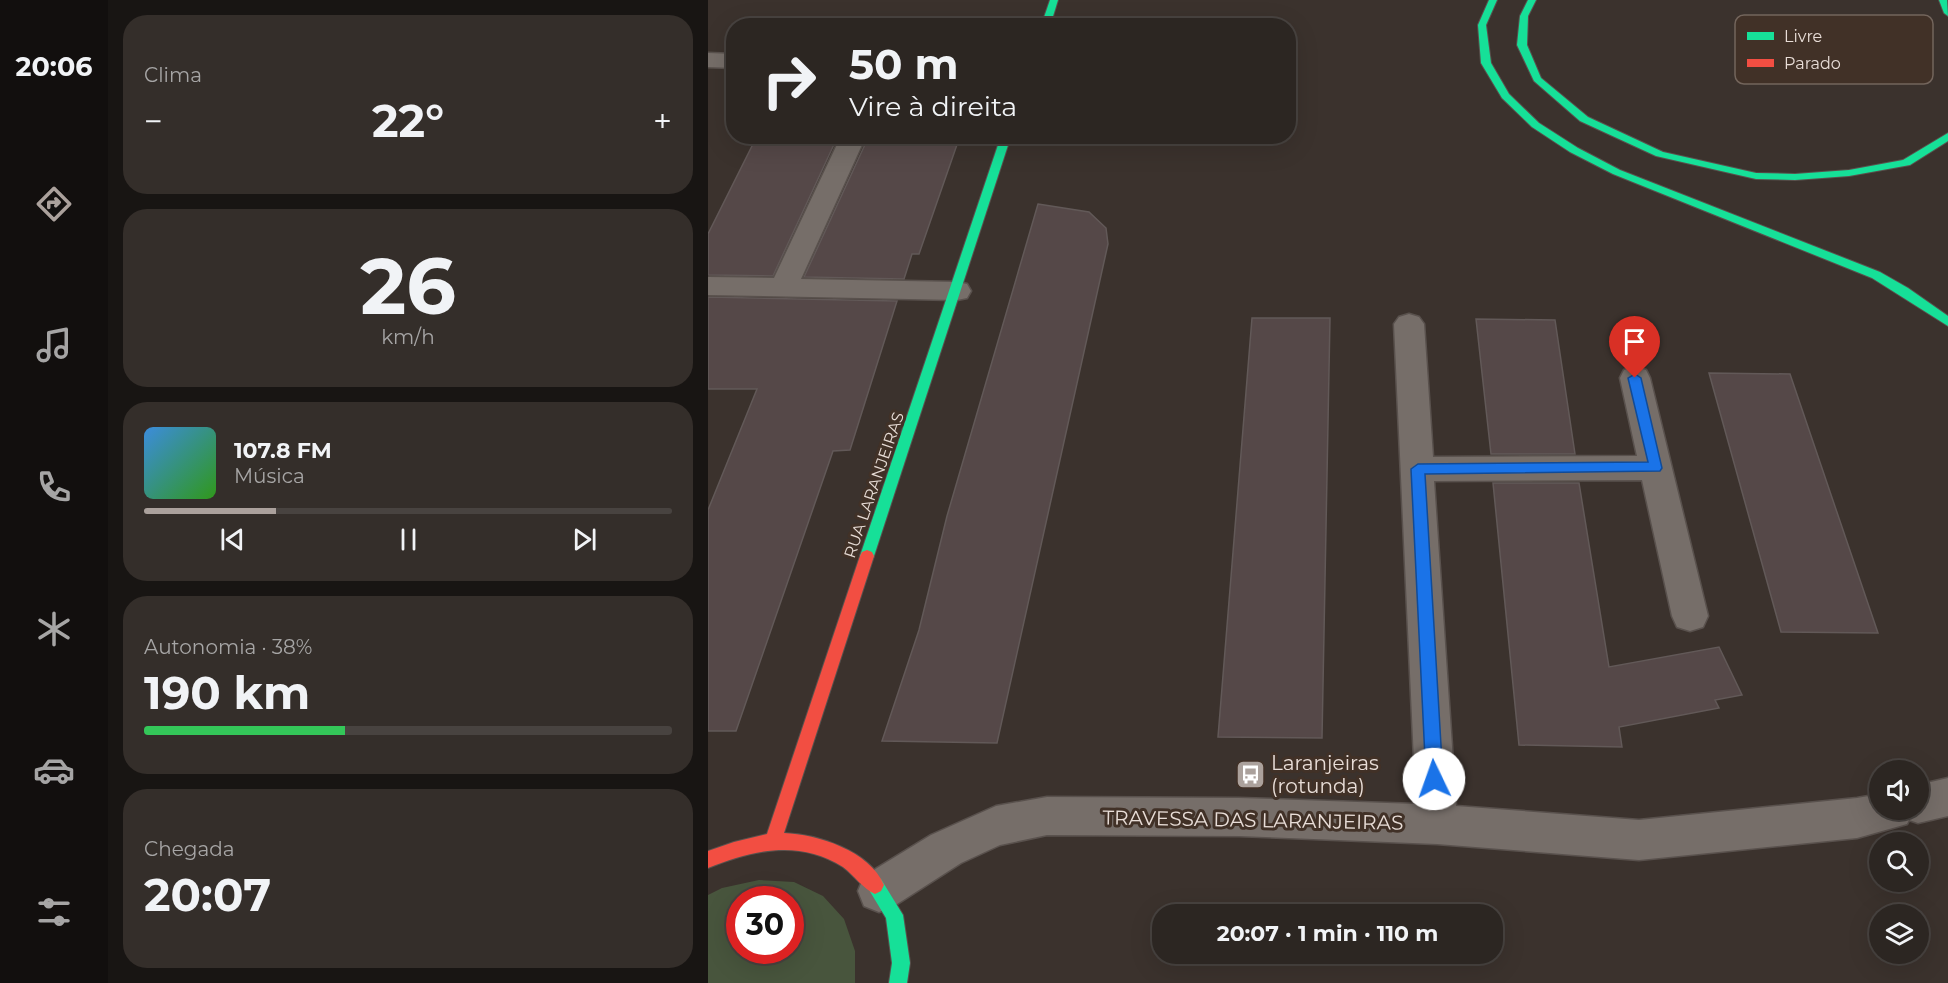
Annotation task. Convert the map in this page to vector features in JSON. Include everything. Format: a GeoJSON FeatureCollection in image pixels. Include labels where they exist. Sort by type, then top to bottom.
{"type":"FeatureCollection","features":[{"type":"Feature","properties":{"kind":"main road"},"geometry":{"type":"LineString","coordinates":[[1048,18],[1054,0]]}},
{"type":"Feature","properties":{"kind":"main road"},"geometry":{"type":"LineString","coordinates":[[1492,0],[1479,34],[1488,65],[1499,87],[1516,108],[1576,153],[1878,276],[1948,322]]}},
{"type":"Feature","properties":{"kind":"main road"},"geometry":{"type":"LineString","coordinates":[[1532,0],[1524,16],[1522,45],[1537,78],[1584,119],[1660,154],[1756,176],[1795,177],[1849,173],[1906,163],[1940,144],[1948,136]]}},
{"type":"Feature","properties":{"kind":"main road"},"geometry":{"type":"LineString","coordinates":[[1943,0],[1948,13]]}},
{"type":"Feature","properties":{"kind":"main road","name":"RUA LARANJEIRAS"},"geometry":{"type":"LineString","coordinates":[[772,843],[957,291],[1003,144]]}},
{"type":"Feature","properties":{"kind":"main road"},"geometry":{"type":"LineString","coordinates":[[708,860],[726,851],[781,841],[829,850],[868,875],[894,915],[901,963],[898,983]]}},
{"type":"Feature","properties":{"kind":"street"},"geometry":{"type":"LineString","coordinates":[[708,60],[726,61]]}},
{"type":"Feature","properties":{"kind":"street"},"geometry":{"type":"LineString","coordinates":[[783,288],[850,144]]}},
{"type":"Feature","properties":{"kind":"street"},"geometry":{"type":"LineString","coordinates":[[708,286],[957,291]]}},
{"type":"Feature","properties":{"kind":"street"},"geometry":{"type":"LineString","coordinates":[[1409,324],[1437,824]]}},
{"type":"Feature","properties":{"kind":"street"},"geometry":{"type":"LineString","coordinates":[[1635,378],[1690,616]]}},
{"type":"Feature","properties":{"kind":"street"},"geometry":{"type":"LineString","coordinates":[[1418,469],[1656,468]]}},
{"type":"Feature","properties":{"kind":"street"},"geometry":{"type":"LineString","coordinates":[[1929,801],[1948,797]]}},
{"type":"Feature","properties":{"kind":"street","name":"TRAVESSA DAS LARANJEIRAS"},"geometry":{"type":"LineString","coordinates":[[879,891],[946,849],[996,826],[1047,816],[1239,817],[1437,824],[1639,840],[1869,815]]}},
{"type":"Feature","properties":{"kind":"green space"},"geometry":{"type":"Polygon","coordinates":[[[759,880],[794,882],[802,886],[731,886],[759,880]]]}},
{"type":"Feature","properties":{"kind":"green space"},"geometry":{"type":"Polygon","coordinates":[[[726,887],[726,964],[804,964],[804,887],[823,896],[844,919],[855,951],[855,983],[708,983],[708,895],[726,887]]]}},
{"type":"Feature","properties":{"kind":"building"},"geometry":{"type":"Polygon","coordinates":[[[753,144],[834,144],[773,276],[708,275],[708,234],[753,144]]]}},
{"type":"Feature","properties":{"kind":"building"},"geometry":{"type":"Polygon","coordinates":[[[865,144],[957,144],[919,254],[912,254],[904,279],[804,277],[865,144]]]}},
{"type":"Feature","properties":{"kind":"building"},"geometry":{"type":"Polygon","coordinates":[[[1038,204],[1089,212],[1106,228],[1108,244],[997,743],[882,741],[919,630],[947,516],[1038,204]]]}},
{"type":"Feature","properties":{"kind":"building"},"geometry":{"type":"Polygon","coordinates":[[[708,297],[897,301],[850,450],[833,451],[736,731],[708,731],[708,510],[757,389],[708,389],[708,297]]]}},
{"type":"Feature","properties":{"kind":"building"},"geometry":{"type":"Polygon","coordinates":[[[1252,318],[1330,318],[1322,738],[1218,737],[1252,318]]]}},
{"type":"Feature","properties":{"kind":"building"},"geometry":{"type":"Polygon","coordinates":[[[1476,319],[1555,320],[1575,454],[1491,454],[1476,319]]]}},
{"type":"Feature","properties":{"kind":"building"},"geometry":{"type":"Polygon","coordinates":[[[1709,373],[1790,374],[1878,633],[1781,632],[1709,373]]]}},
{"type":"Feature","properties":{"kind":"building"},"geometry":{"type":"Polygon","coordinates":[[[1493,483],[1579,483],[1609,667],[1719,647],[1742,695],[1715,700],[1719,708],[1619,727],[1622,747],[1519,745],[1493,483]]]}},
{"type":"Feature","properties":{"kind":"traffic: fast"},"geometry":{"type":"LineString","coordinates":[[1048,18],[1054,0]]}},
{"type":"Feature","properties":{"kind":"traffic: fast"},"geometry":{"type":"LineString","coordinates":[[1493,0],[1482,25],[1486,63],[1505,96],[1536,125],[1574,150],[1617,172],[1876,275],[1904,291],[1948,322]]}},
{"type":"Feature","properties":{"kind":"traffic: fast"},"geometry":{"type":"LineString","coordinates":[[1532,0],[1524,16],[1522,45],[1537,79],[1584,119],[1660,154],[1756,176],[1795,177],[1849,173],[1906,163],[1939,144],[1948,136]]}},
{"type":"Feature","properties":{"kind":"traffic: fast"},"geometry":{"type":"LineString","coordinates":[[1943,0],[1948,13]]}},
{"type":"Feature","properties":{"kind":"traffic: fast"},"geometry":{"type":"LineString","coordinates":[[867,556],[1003,144]]}},
{"type":"Feature","properties":{"kind":"traffic: fast"},"geometry":{"type":"LineString","coordinates":[[875,885],[894,915],[901,963],[898,983]]}},
{"type":"Feature","properties":{"kind":"traffic: jam"},"geometry":{"type":"LineString","coordinates":[[772,843],[867,556]]}},
{"type":"Feature","properties":{"kind":"traffic: jam"},"geometry":{"type":"LineString","coordinates":[[708,860],[734,850],[771,842],[806,844],[846,859],[875,885]]}},
{"type":"Feature","properties":{"kind":"place","name":"Laranjeiras (rotunda)"},"geometry":{"type":"Point","coordinates":[1250,775]}},
{"type":"Feature","properties":{"kind":"route"},"geometry":{"type":"LineString","coordinates":[[1434,779],[1418,469],[1656,468],[1635,378]]}}]}
